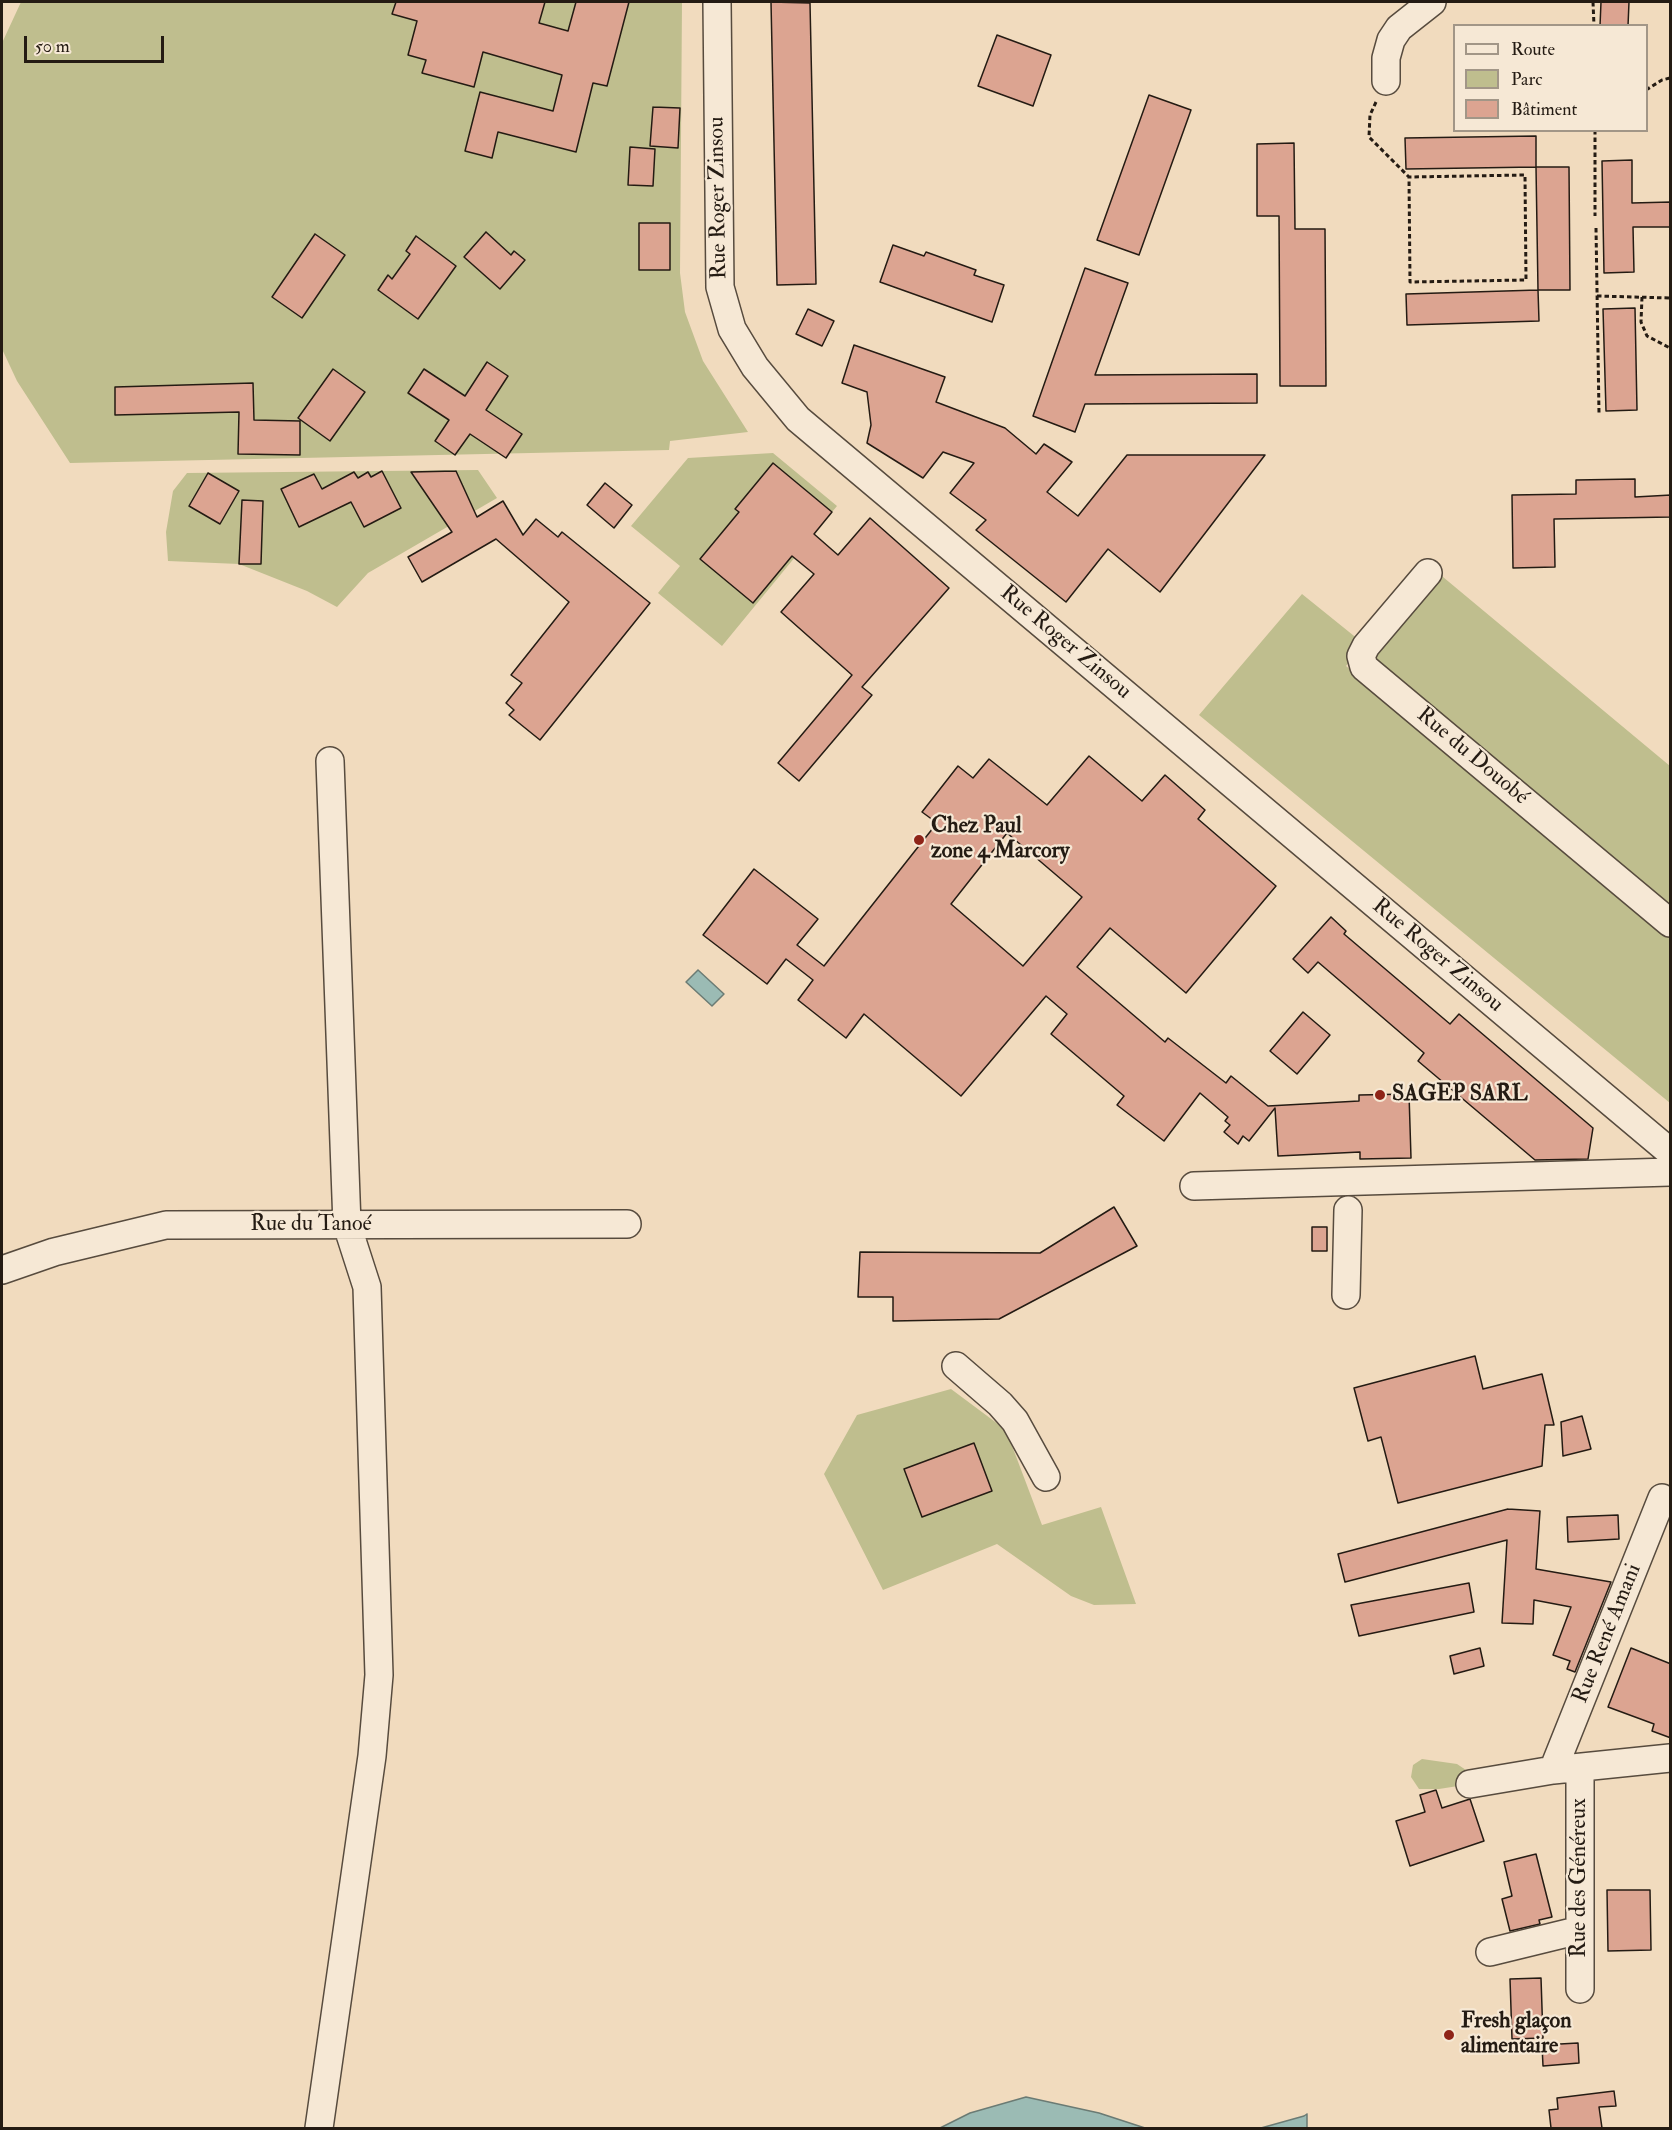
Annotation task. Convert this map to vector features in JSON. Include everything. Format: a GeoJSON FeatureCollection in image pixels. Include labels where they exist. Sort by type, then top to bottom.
{"type":"FeatureCollection","features":[{"type":"Feature","properties":{"kind":"street","name":"Rue Roger Zinsou"},"geometry":{"type":"LineString","coordinates":[[717,2],[720,287],[732,329],[754,367],[798,419],[1671,1152]]}},
{"type":"Feature","properties":{"kind":"street"},"geometry":{"type":"LineString","coordinates":[[1386,81],[1386,58],[1391,40],[1399,28],[1432,2]]}},
{"type":"Feature","properties":{"kind":"street","name":"Rue du Douobé"},"geometry":{"type":"LineString","coordinates":[[1428,573],[1366,646],[1361,656],[1364,666],[1671,923]]}},
{"type":"Feature","properties":{"kind":"street"},"geometry":{"type":"LineString","coordinates":[[319,2128],[372,1756],[379,1675],[367,1287],[347,1225],[330,761]]}},
{"type":"Feature","properties":{"kind":"street"},"geometry":{"type":"LineString","coordinates":[[1194,1186],[1671,1172]]}},
{"type":"Feature","properties":{"kind":"street"},"geometry":{"type":"LineString","coordinates":[[1346,1295],[1348,1210]]}},
{"type":"Feature","properties":{"kind":"street","name":"Rue du Tanoé"},"geometry":{"type":"LineString","coordinates":[[2,1270],[54,1252],[166,1225],[627,1224]]}},
{"type":"Feature","properties":{"kind":"street"},"geometry":{"type":"LineString","coordinates":[[956,1366],[1000,1404],[1015,1421],[1046,1477]]}},
{"type":"Feature","properties":{"kind":"street","name":"Rue René Amani"},"geometry":{"type":"LineString","coordinates":[[1566,1769],[1662,1497]]}},
{"type":"Feature","properties":{"kind":"street"},"geometry":{"type":"LineString","coordinates":[[1470,1784],[1566,1769],[1671,1758]]}},
{"type":"Feature","properties":{"kind":"street","name":"Rue des Généreux"},"geometry":{"type":"LineString","coordinates":[[1566,1769],[1580,1930],[1580,1989]]}},
{"type":"Feature","properties":{"kind":"street"},"geometry":{"type":"LineString","coordinates":[[1490,1952],[1580,1930]]}},
{"type":"Feature","properties":{"kind":"path"},"geometry":{"type":"LineString","coordinates":[[1593,2],[1594,24]]}},
{"type":"Feature","properties":{"kind":"path"},"geometry":{"type":"LineString","coordinates":[[1648,89],[1662,80],[1671,78]]}},
{"type":"Feature","properties":{"kind":"path"},"geometry":{"type":"LineString","coordinates":[[1386,81],[1370,115],[1369,137],[1409,177],[1410,282],[1526,280],[1525,175],[1409,177]]}},
{"type":"Feature","properties":{"kind":"path"},"geometry":{"type":"LineString","coordinates":[[1595,132],[1595,216]]}},
{"type":"Feature","properties":{"kind":"path"},"geometry":{"type":"LineString","coordinates":[[1596,228],[1599,413]]}},
{"type":"Feature","properties":{"kind":"path"},"geometry":{"type":"LineString","coordinates":[[1597,296],[1671,297]]}},
{"type":"Feature","properties":{"kind":"path"},"geometry":{"type":"LineString","coordinates":[[1642,297],[1641,322],[1647,336],[1671,348]]}},
{"type":"Feature","properties":{"kind":"green space"},"geometry":{"type":"Polygon","coordinates":[[[21,2],[682,2],[680,273],[685,312],[703,361],[748,432],[670,441],[669,450],[70,463],[17,381],[2,349],[2,43],[21,2]]]}},
{"type":"Feature","properties":{"kind":"green space"},"geometry":{"type":"Polygon","coordinates":[[[773,453],[837,506],[722,646],[658,593],[680,566],[631,526],[688,458],[773,453]]]}},
{"type":"Feature","properties":{"kind":"green space"},"geometry":{"type":"Polygon","coordinates":[[[478,470],[497,498],[368,573],[337,607],[307,591],[239,564],[168,561],[166,532],[173,491],[187,473],[478,470]]]}},
{"type":"Feature","properties":{"kind":"green space"},"geometry":{"type":"Polygon","coordinates":[[[1437,572],[1670,766],[1670,909],[1367,656],[1437,572]]]}},
{"type":"Feature","properties":{"kind":"green space"},"geometry":{"type":"Polygon","coordinates":[[[1302,594],[1364,644],[1346,666],[1670,935],[1670,1103],[1199,715],[1302,594]]]}},
{"type":"Feature","properties":{"kind":"green space"},"geometry":{"type":"Polygon","coordinates":[[[951,1389],[1006,1430],[1042,1525],[1101,1507],[1136,1604],[1094,1605],[1071,1596],[997,1544],[883,1590],[824,1474],[857,1415],[951,1389]]]}},
{"type":"Feature","properties":{"kind":"green space"},"geometry":{"type":"Polygon","coordinates":[[[1422,1759],[1457,1764],[1466,1770],[1467,1778],[1458,1786],[1419,1789],[1411,1777],[1413,1765],[1422,1759]]]}},
{"type":"Feature","properties":{"kind":"water"},"geometry":{"type":"Polygon","coordinates":[[[698,970],[724,994],[712,1006],[686,982],[698,970]]]}},
{"type":"Feature","properties":{"kind":"water"},"geometry":{"type":"Polygon","coordinates":[[[1026,2097],[1099,2113],[1145,2128],[940,2128],[970,2113],[1026,2097]]]}},
{"type":"Feature","properties":{"kind":"water"},"geometry":{"type":"Polygon","coordinates":[[[1307,2114],[1307,2128],[1261,2128],[1304,2116],[1307,2114]]]}},
{"type":"Feature","properties":{"kind":"building"},"geometry":{"type":"Polygon","coordinates":[[[396,2],[545,2],[539,23],[568,31],[576,2],[629,2],[607,86],[593,83],[576,152],[498,132],[492,158],[465,151],[480,92],[553,111],[562,75],[483,52],[474,87],[422,73],[426,60],[408,55],[417,21],[392,14],[396,2]]]}},
{"type":"Feature","properties":{"kind":"building"},"geometry":{"type":"Polygon","coordinates":[[[771,2],[810,3],[816,284],[777,285],[771,2]]]}},
{"type":"Feature","properties":{"kind":"building"},"geometry":{"type":"Polygon","coordinates":[[[1601,2],[1629,2],[1628,24],[1600,24],[1601,2]]]}},
{"type":"Feature","properties":{"kind":"building"},"geometry":{"type":"Polygon","coordinates":[[[997,35],[1051,55],[1033,106],[978,86],[997,35]]]}},
{"type":"Feature","properties":{"kind":"building"},"geometry":{"type":"Polygon","coordinates":[[[1149,95],[1191,110],[1139,255],[1097,240],[1149,95]]]}},
{"type":"Feature","properties":{"kind":"building"},"geometry":{"type":"Polygon","coordinates":[[[653,107],[680,108],[678,148],[650,146],[653,107]]]}},
{"type":"Feature","properties":{"kind":"building"},"geometry":{"type":"Polygon","coordinates":[[[1536,136],[1536,167],[1406,169],[1405,138],[1536,136]]]}},
{"type":"Feature","properties":{"kind":"building"},"geometry":{"type":"Polygon","coordinates":[[[1294,143],[1295,229],[1325,229],[1326,386],[1280,386],[1279,216],[1257,216],[1257,144],[1294,143]]]}},
{"type":"Feature","properties":{"kind":"building"},"geometry":{"type":"Polygon","coordinates":[[[630,147],[655,149],[653,186],[628,185],[630,147]]]}},
{"type":"Feature","properties":{"kind":"building"},"geometry":{"type":"Polygon","coordinates":[[[1632,160],[1632,203],[1671,202],[1671,227],[1633,227],[1634,272],[1604,273],[1602,161],[1632,160]]]}},
{"type":"Feature","properties":{"kind":"building"},"geometry":{"type":"Polygon","coordinates":[[[1536,167],[1569,167],[1570,290],[1538,290],[1536,167]]]}},
{"type":"Feature","properties":{"kind":"building"},"geometry":{"type":"Polygon","coordinates":[[[639,223],[670,223],[670,270],[639,270],[639,223]]]}},
{"type":"Feature","properties":{"kind":"building"},"geometry":{"type":"Polygon","coordinates":[[[486,232],[511,255],[514,251],[525,260],[500,289],[464,257],[486,232]]]}},
{"type":"Feature","properties":{"kind":"building"},"geometry":{"type":"Polygon","coordinates":[[[315,234],[345,255],[302,318],[272,297],[315,234]]]}},
{"type":"Feature","properties":{"kind":"building"},"geometry":{"type":"Polygon","coordinates":[[[416,236],[456,266],[418,319],[378,290],[388,275],[392,279],[410,254],[406,251],[416,236]]]}},
{"type":"Feature","properties":{"kind":"building"},"geometry":{"type":"Polygon","coordinates":[[[893,245],[924,256],[926,252],[976,270],[974,275],[1004,285],[992,322],[880,282],[893,245]]]}},
{"type":"Feature","properties":{"kind":"building"},"geometry":{"type":"Polygon","coordinates":[[[1085,268],[1128,283],[1095,375],[1257,374],[1257,403],[1085,404],[1075,432],[1033,416],[1085,268]]]}},
{"type":"Feature","properties":{"kind":"building"},"geometry":{"type":"Polygon","coordinates":[[[1538,290],[1539,321],[1407,325],[1406,294],[1538,290]]]}},
{"type":"Feature","properties":{"kind":"building"},"geometry":{"type":"Polygon","coordinates":[[[1635,308],[1637,410],[1606,411],[1603,309],[1635,308]]]}},
{"type":"Feature","properties":{"kind":"building"},"geometry":{"type":"Polygon","coordinates":[[[808,309],[834,321],[822,346],[796,334],[808,309]]]}},
{"type":"Feature","properties":{"kind":"building"},"geometry":{"type":"Polygon","coordinates":[[[854,345],[945,377],[936,402],[1005,428],[1036,454],[1044,444],[1072,462],[1047,492],[1078,516],[1127,455],[1265,455],[1160,592],[1108,549],[1066,602],[976,530],[986,520],[950,493],[974,463],[943,452],[923,478],[867,443],[871,425],[867,392],[842,383],[854,345]]]}},
{"type":"Feature","properties":{"kind":"building"},"geometry":{"type":"Polygon","coordinates":[[[487,362],[508,376],[486,410],[522,434],[506,458],[470,434],[455,455],[435,441],[449,420],[408,393],[424,369],[465,396],[487,362]]]}},
{"type":"Feature","properties":{"kind":"building"},"geometry":{"type":"Polygon","coordinates":[[[333,369],[365,392],[330,441],[298,418],[333,369]]]}},
{"type":"Feature","properties":{"kind":"building"},"geometry":{"type":"Polygon","coordinates":[[[253,383],[254,420],[300,421],[300,455],[238,454],[239,412],[115,415],[115,387],[253,383]]]}},
{"type":"Feature","properties":{"kind":"building"},"geometry":{"type":"Polygon","coordinates":[[[773,463],[832,512],[814,534],[838,555],[870,518],[949,588],[862,687],[872,695],[799,781],[778,763],[852,675],[781,612],[814,574],[792,556],[753,603],[700,559],[739,512],[735,509],[773,463]]]}},
{"type":"Feature","properties":{"kind":"building"},"geometry":{"type":"Polygon","coordinates":[[[382,471],[401,508],[364,527],[351,502],[299,527],[281,489],[314,474],[322,489],[354,472],[358,478],[368,472],[371,477],[382,471]]]}},
{"type":"Feature","properties":{"kind":"building"},"geometry":{"type":"Polygon","coordinates":[[[456,471],[477,517],[503,501],[523,535],[536,519],[558,537],[562,532],[650,603],[540,740],[509,715],[514,710],[506,703],[522,683],[511,675],[569,602],[496,539],[422,582],[408,557],[452,532],[411,472],[456,471]]]}},
{"type":"Feature","properties":{"kind":"building"},"geometry":{"type":"Polygon","coordinates":[[[208,473],[239,491],[220,524],[189,506],[208,473]]]}},
{"type":"Feature","properties":{"kind":"building"},"geometry":{"type":"Polygon","coordinates":[[[1635,479],[1635,497],[1671,495],[1671,517],[1554,519],[1555,567],[1513,568],[1512,495],[1576,494],[1576,480],[1635,479]]]}},
{"type":"Feature","properties":{"kind":"building"},"geometry":{"type":"Polygon","coordinates":[[[605,483],[632,505],[614,528],[587,505],[605,483]]]}},
{"type":"Feature","properties":{"kind":"building"},"geometry":{"type":"Polygon","coordinates":[[[242,500],[263,501],[261,564],[239,564],[242,500]]]}},
{"type":"Feature","properties":{"kind":"building"},"geometry":{"type":"Polygon","coordinates":[[[1089,756],[1142,801],[1165,775],[1205,810],[1198,819],[1276,886],[1186,993],[1110,928],[1077,967],[1165,1042],[1168,1038],[1226,1083],[1231,1076],[1268,1106],[1359,1101],[1359,1095],[1409,1094],[1411,1158],[1360,1159],[1360,1152],[1278,1156],[1275,1108],[1249,1141],[1243,1136],[1238,1144],[1224,1132],[1230,1125],[1225,1121],[1228,1117],[1200,1093],[1164,1141],[1117,1105],[1124,1096],[1051,1034],[1067,1014],[1046,996],[961,1096],[864,1014],[846,1038],[798,1000],[813,980],[786,959],[767,984],[703,935],[754,869],[818,919],[797,945],[824,966],[937,823],[922,812],[958,766],[973,778],[989,759],[1047,805],[1089,756]],[[1007,833],[951,904],[1023,966],[1082,897],[1007,833]]]}},
{"type":"Feature","properties":{"kind":"building"},"geometry":{"type":"Polygon","coordinates":[[[1331,917],[1346,931],[1344,934],[1450,1024],[1459,1014],[1593,1128],[1588,1159],[1535,1160],[1418,1061],[1424,1053],[1318,962],[1308,973],[1293,959],[1331,917]]]}},
{"type":"Feature","properties":{"kind":"building"},"geometry":{"type":"Polygon","coordinates":[[[1303,1012],[1330,1035],[1297,1074],[1270,1051],[1303,1012]]]}},
{"type":"Feature","properties":{"kind":"building"},"geometry":{"type":"Polygon","coordinates":[[[1114,1207],[1137,1246],[999,1319],[893,1321],[893,1297],[858,1297],[860,1252],[1040,1253],[1114,1207]]]}},
{"type":"Feature","properties":{"kind":"building"},"geometry":{"type":"Polygon","coordinates":[[[1312,1227],[1327,1227],[1327,1251],[1312,1251],[1312,1227]]]}},
{"type":"Feature","properties":{"kind":"building"},"geometry":{"type":"Polygon","coordinates":[[[1475,1356],[1483,1389],[1542,1374],[1554,1425],[1545,1425],[1542,1466],[1398,1503],[1381,1437],[1368,1441],[1354,1388],[1475,1356]]]}},
{"type":"Feature","properties":{"kind":"building"},"geometry":{"type":"Polygon","coordinates":[[[1582,1416],[1591,1449],[1563,1456],[1561,1422],[1582,1416]]]}},
{"type":"Feature","properties":{"kind":"building"},"geometry":{"type":"Polygon","coordinates":[[[974,1443],[992,1491],[922,1517],[904,1469],[974,1443]]]}},
{"type":"Feature","properties":{"kind":"building"},"geometry":{"type":"Polygon","coordinates":[[[1508,1509],[1540,1511],[1536,1569],[1611,1582],[1575,1672],[1567,1669],[1570,1661],[1553,1655],[1571,1607],[1534,1600],[1533,1624],[1502,1623],[1507,1540],[1345,1582],[1338,1554],[1508,1509]]]}},
{"type":"Feature","properties":{"kind":"building"},"geometry":{"type":"Polygon","coordinates":[[[1618,1515],[1619,1539],[1568,1542],[1567,1517],[1618,1515]]]}},
{"type":"Feature","properties":{"kind":"building"},"geometry":{"type":"Polygon","coordinates":[[[1469,1583],[1474,1612],[1359,1636],[1351,1605],[1469,1583]]]}},
{"type":"Feature","properties":{"kind":"building"},"geometry":{"type":"Polygon","coordinates":[[[1480,1648],[1484,1666],[1454,1674],[1450,1656],[1480,1648]]]}},
{"type":"Feature","properties":{"kind":"building"},"geometry":{"type":"Polygon","coordinates":[[[1631,1648],[1671,1664],[1671,1738],[1652,1731],[1654,1724],[1608,1707],[1631,1648]]]}},
{"type":"Feature","properties":{"kind":"building"},"geometry":{"type":"Polygon","coordinates":[[[1436,1790],[1442,1808],[1470,1799],[1484,1841],[1410,1866],[1396,1821],[1425,1812],[1420,1795],[1436,1790]]]}},
{"type":"Feature","properties":{"kind":"building"},"geometry":{"type":"Polygon","coordinates":[[[1536,1854],[1552,1917],[1539,1920],[1540,1924],[1510,1931],[1502,1899],[1512,1896],[1504,1862],[1536,1854]]]}},
{"type":"Feature","properties":{"kind":"building"},"geometry":{"type":"Polygon","coordinates":[[[1607,1890],[1650,1890],[1651,1950],[1608,1951],[1607,1890]]]}},
{"type":"Feature","properties":{"kind":"building"},"geometry":{"type":"Polygon","coordinates":[[[1541,1978],[1543,2038],[1512,2039],[1510,1979],[1541,1978]]]}},
{"type":"Feature","properties":{"kind":"building"},"geometry":{"type":"Polygon","coordinates":[[[1578,2043],[1579,2063],[1543,2066],[1542,2045],[1578,2043]]]}},
{"type":"Feature","properties":{"kind":"building"},"geometry":{"type":"Polygon","coordinates":[[[1614,2091],[1616,2106],[1599,2107],[1602,2128],[1551,2128],[1549,2110],[1558,2109],[1557,2098],[1614,2091]]]}},
{"type":"Feature","properties":{"kind":"place","name":"Chez Paul zone 4 Marcory"},"geometry":{"type":"Point","coordinates":[919,840]}},
{"type":"Feature","properties":{"kind":"place","name":"SAGEP SARL"},"geometry":{"type":"Point","coordinates":[1380,1095]}},
{"type":"Feature","properties":{"kind":"place","name":"Fresh glaçon alimentaire"},"geometry":{"type":"Point","coordinates":[1449,2035]}}]}
